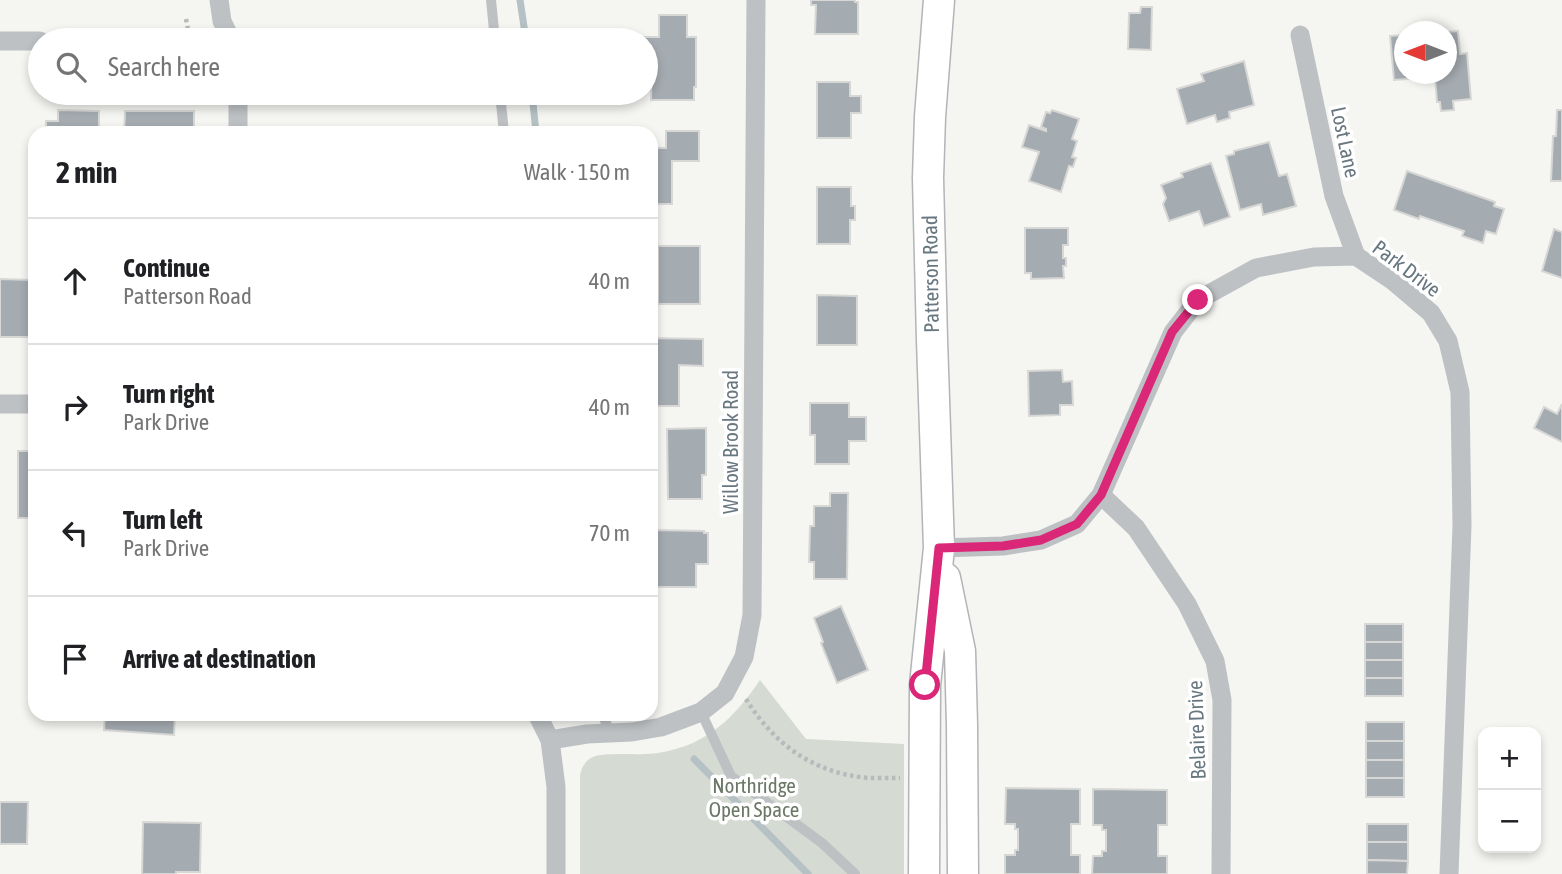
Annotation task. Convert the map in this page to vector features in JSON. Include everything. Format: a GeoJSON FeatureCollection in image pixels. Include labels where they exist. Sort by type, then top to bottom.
{"type":"FeatureCollection","features":[{"type":"Feature","properties":{"kind":"main road","name":"Patterson Road"},"geometry":{"type":"LineString","coordinates":[[925,874],[925,685],[939,548],[928,178],[939,0]]}},
{"type":"Feature","properties":{"kind":"main road","name":"Patterson Road"},"geometry":{"type":"LineString","coordinates":[[939,548],[960,651],[963,874]]}},
{"type":"Feature","properties":{"kind":"street"},"geometry":{"type":"LineString","coordinates":[[219,0],[225,28]]}},
{"type":"Feature","properties":{"kind":"street","name":"Willow Brook Road"},"geometry":{"type":"LineString","coordinates":[[550,740],[661,727],[701,712],[725,693],[744,657],[752,615],[755,0]]}},
{"type":"Feature","properties":{"kind":"street","name":"Lost Lane"},"geometry":{"type":"LineString","coordinates":[[1300,35],[1334,196],[1356,256]]}},
{"type":"Feature","properties":{"kind":"street"},"geometry":{"type":"LineString","coordinates":[[0,41],[28,41]]}},
{"type":"Feature","properties":{"kind":"street"},"geometry":{"type":"LineString","coordinates":[[238,105],[238,126]]}},
{"type":"Feature","properties":{"kind":"street","name":"Park Drive"},"geometry":{"type":"LineString","coordinates":[[939,548],[1003,546],[1041,540],[1077,524],[1101,495],[1172,332],[1198,300],[1256,268],[1314,257],[1356,256],[1392,280],[1431,313],[1447,341],[1460,391],[1462,526],[1449,874]]}},
{"type":"Feature","properties":{"kind":"street"},"geometry":{"type":"LineString","coordinates":[[0,404],[28,404]]}},
{"type":"Feature","properties":{"kind":"street","name":"Belaire Drive"},"geometry":{"type":"LineString","coordinates":[[1101,495],[1136,528],[1187,604],[1215,661],[1222,700],[1221,874]]}},
{"type":"Feature","properties":{"kind":"street"},"geometry":{"type":"LineString","coordinates":[[540,721],[550,740],[556,787],[556,874]]}},
{"type":"Feature","properties":{"kind":"lane"},"geometry":{"type":"LineString","coordinates":[[491,0],[494,28]]}},
{"type":"Feature","properties":{"kind":"lane"},"geometry":{"type":"LineString","coordinates":[[501,105],[503,126]]}},
{"type":"Feature","properties":{"kind":"lane"},"geometry":{"type":"LineString","coordinates":[[701,712],[731,776],[822,844],[855,874]]}},
{"type":"Feature","properties":{"kind":"lane"},"geometry":{"type":"LineString","coordinates":[[604,721],[610,732]]}},
{"type":"Feature","properties":{"kind":"path"},"geometry":{"type":"LineString","coordinates":[[186,19],[188,28]]}},
{"type":"Feature","properties":{"kind":"path"},"geometry":{"type":"LineString","coordinates":[[746,698],[768,729],[797,754],[814,764],[831,771],[869,778],[907,778]]}},
{"type":"Feature","properties":{"kind":"green space","name":"Northridge Open Space"},"geometry":{"type":"Polygon","coordinates":[[[760,680],[806,739],[904,744],[904,874],[580,874],[580,776],[586,762],[602,755],[661,752],[700,740],[729,718],[760,680]]]}},
{"type":"Feature","properties":{"kind":"building"},"geometry":{"type":"Polygon","coordinates":[[[811,0],[858,2],[858,34],[815,34],[816,5],[811,5],[811,0]]]}},
{"type":"Feature","properties":{"kind":"building"},"geometry":{"type":"Polygon","coordinates":[[[1141,7],[1152,7],[1151,50],[1128,49],[1129,13],[1140,13],[1141,7]]]}},
{"type":"Feature","properties":{"kind":"building"},"geometry":{"type":"Polygon","coordinates":[[[659,15],[687,15],[687,37],[696,37],[694,100],[658,100],[659,15]]]}},
{"type":"Feature","properties":{"kind":"building"},"geometry":{"type":"Polygon","coordinates":[[[1457,31],[1460,54],[1467,53],[1471,99],[1453,101],[1454,110],[1441,111],[1440,102],[1437,102],[1436,84],[1457,84],[1457,31]]]}},
{"type":"Feature","properties":{"kind":"building"},"geometry":{"type":"Polygon","coordinates":[[[1390,36],[1394,36],[1394,80],[1390,36]]]}},
{"type":"Feature","properties":{"kind":"building"},"geometry":{"type":"Polygon","coordinates":[[[1244,61],[1254,105],[1229,112],[1230,118],[1217,122],[1215,115],[1187,124],[1177,89],[1204,81],[1201,74],[1244,61]]]}},
{"type":"Feature","properties":{"kind":"building"},"geometry":{"type":"Polygon","coordinates":[[[817,82],[850,82],[850,96],[861,96],[861,113],[851,113],[851,138],[817,138],[817,82]]]}},
{"type":"Feature","properties":{"kind":"building"},"geometry":{"type":"Polygon","coordinates":[[[58,110],[99,111],[99,126],[46,126],[46,121],[58,121],[58,110]]]}},
{"type":"Feature","properties":{"kind":"building"},"geometry":{"type":"Polygon","coordinates":[[[1052,110],[1079,119],[1072,139],[1077,141],[1072,157],[1076,158],[1073,167],[1069,166],[1061,192],[1029,181],[1039,152],[1022,147],[1029,125],[1046,131],[1041,127],[1046,112],[1050,113],[1052,110]]]}},
{"type":"Feature","properties":{"kind":"building"},"geometry":{"type":"Polygon","coordinates":[[[1557,110],[1562,110],[1562,181],[1551,181],[1553,136],[1556,136],[1557,110]]]}},
{"type":"Feature","properties":{"kind":"building"},"geometry":{"type":"Polygon","coordinates":[[[125,111],[194,111],[194,126],[124,126],[125,111]]]}},
{"type":"Feature","properties":{"kind":"building"},"geometry":{"type":"Polygon","coordinates":[[[666,131],[699,131],[699,161],[672,161],[672,204],[658,204],[658,148],[666,148],[666,131]]]}},
{"type":"Feature","properties":{"kind":"building"},"geometry":{"type":"Polygon","coordinates":[[[1269,142],[1279,176],[1287,174],[1296,206],[1263,215],[1261,204],[1240,210],[1226,156],[1234,154],[1234,151],[1269,142]]]}},
{"type":"Feature","properties":{"kind":"building"},"geometry":{"type":"Polygon","coordinates":[[[1211,163],[1230,217],[1204,226],[1199,211],[1169,221],[1163,204],[1166,198],[1161,185],[1183,177],[1181,173],[1211,163]]]}},
{"type":"Feature","properties":{"kind":"building"},"geometry":{"type":"Polygon","coordinates":[[[1407,171],[1495,202],[1494,206],[1504,209],[1496,234],[1486,231],[1483,243],[1462,236],[1464,231],[1394,210],[1407,171]]]}},
{"type":"Feature","properties":{"kind":"building"},"geometry":{"type":"Polygon","coordinates":[[[817,187],[851,187],[851,206],[855,206],[855,220],[850,220],[850,244],[817,244],[817,187]]]}},
{"type":"Feature","properties":{"kind":"building"},"geometry":{"type":"Polygon","coordinates":[[[1025,228],[1068,228],[1068,245],[1063,245],[1063,258],[1066,258],[1066,266],[1063,266],[1064,278],[1031,279],[1031,273],[1025,273],[1025,228]]]}},
{"type":"Feature","properties":{"kind":"building"},"geometry":{"type":"Polygon","coordinates":[[[1554,229],[1562,232],[1562,278],[1542,271],[1554,229]]]}},
{"type":"Feature","properties":{"kind":"building"},"geometry":{"type":"Polygon","coordinates":[[[658,246],[700,246],[700,304],[658,304],[658,246]]]}},
{"type":"Feature","properties":{"kind":"building"},"geometry":{"type":"Polygon","coordinates":[[[0,279],[28,280],[28,337],[0,337],[0,279]]]}},
{"type":"Feature","properties":{"kind":"building"},"geometry":{"type":"Polygon","coordinates":[[[817,295],[857,296],[857,345],[817,345],[817,295]]]}},
{"type":"Feature","properties":{"kind":"building"},"geometry":{"type":"Polygon","coordinates":[[[658,338],[703,339],[703,366],[679,365],[679,406],[658,406],[658,338]]]}},
{"type":"Feature","properties":{"kind":"building"},"geometry":{"type":"Polygon","coordinates":[[[1062,370],[1063,382],[1072,381],[1073,405],[1060,405],[1060,415],[1029,416],[1028,371],[1062,370]]]}},
{"type":"Feature","properties":{"kind":"building"},"geometry":{"type":"Polygon","coordinates":[[[810,403],[849,403],[849,417],[866,417],[866,441],[849,441],[849,464],[815,464],[815,435],[810,435],[810,403]]]}},
{"type":"Feature","properties":{"kind":"building"},"geometry":{"type":"Polygon","coordinates":[[[1562,404],[1562,442],[1534,428],[1544,407],[1557,414],[1562,404]]]}},
{"type":"Feature","properties":{"kind":"building"},"geometry":{"type":"Polygon","coordinates":[[[706,428],[706,475],[702,475],[702,499],[668,499],[667,429],[706,428]]]}},
{"type":"Feature","properties":{"kind":"building"},"geometry":{"type":"Polygon","coordinates":[[[18,451],[28,451],[28,518],[18,518],[18,451]]]}},
{"type":"Feature","properties":{"kind":"building"},"geometry":{"type":"Polygon","coordinates":[[[830,493],[848,493],[847,579],[814,579],[814,562],[809,562],[810,526],[814,526],[814,506],[830,506],[830,493]]]}},
{"type":"Feature","properties":{"kind":"building"},"geometry":{"type":"Polygon","coordinates":[[[658,530],[708,533],[708,564],[696,564],[696,587],[658,587],[658,530]]]}},
{"type":"Feature","properties":{"kind":"building"},"geometry":{"type":"Polygon","coordinates":[[[841,606],[868,670],[837,683],[814,618],[841,606]]]}},
{"type":"Feature","properties":{"kind":"building"},"geometry":{"type":"Polygon","coordinates":[[[1365,624],[1403,624],[1403,642],[1365,642],[1365,624]]]}},
{"type":"Feature","properties":{"kind":"building"},"geometry":{"type":"Polygon","coordinates":[[[1365,642],[1403,642],[1403,660],[1365,660],[1365,642]]]}},
{"type":"Feature","properties":{"kind":"building"},"geometry":{"type":"Polygon","coordinates":[[[1365,660],[1403,660],[1403,678],[1365,678],[1365,660]]]}},
{"type":"Feature","properties":{"kind":"building"},"geometry":{"type":"Polygon","coordinates":[[[1365,678],[1403,678],[1403,696],[1365,696],[1365,678]]]}},
{"type":"Feature","properties":{"kind":"building"},"geometry":{"type":"Polygon","coordinates":[[[105,721],[175,721],[174,735],[104,730],[105,721]]]}},
{"type":"Feature","properties":{"kind":"building"},"geometry":{"type":"Polygon","coordinates":[[[1366,722],[1404,722],[1404,741],[1366,741],[1366,722]]]}},
{"type":"Feature","properties":{"kind":"building"},"geometry":{"type":"Polygon","coordinates":[[[1366,741],[1404,741],[1404,760],[1366,760],[1366,741]]]}},
{"type":"Feature","properties":{"kind":"building"},"geometry":{"type":"Polygon","coordinates":[[[1366,760],[1404,760],[1404,778],[1366,778],[1366,760]]]}},
{"type":"Feature","properties":{"kind":"building"},"geometry":{"type":"Polygon","coordinates":[[[1366,778],[1404,778],[1404,797],[1366,797],[1366,778]]]}},
{"type":"Feature","properties":{"kind":"building"},"geometry":{"type":"Polygon","coordinates":[[[1006,788],[1080,789],[1080,824],[1071,824],[1071,855],[1080,855],[1080,874],[1005,874],[1005,855],[1015,855],[1015,850],[1018,850],[1018,829],[1015,829],[1015,824],[1005,824],[1006,788]]]}},
{"type":"Feature","properties":{"kind":"building"},"geometry":{"type":"Polygon","coordinates":[[[1093,789],[1167,790],[1167,825],[1158,825],[1158,856],[1167,856],[1167,874],[1092,874],[1093,856],[1102,856],[1102,851],[1106,851],[1106,830],[1102,830],[1102,825],[1093,825],[1093,789]]]}},
{"type":"Feature","properties":{"kind":"building"},"geometry":{"type":"Polygon","coordinates":[[[0,802],[28,802],[27,844],[0,844],[0,802]]]}},
{"type":"Feature","properties":{"kind":"building"},"geometry":{"type":"Polygon","coordinates":[[[143,822],[201,823],[200,872],[142,874],[143,822]]]}},
{"type":"Feature","properties":{"kind":"building"},"geometry":{"type":"Polygon","coordinates":[[[1367,824],[1408,824],[1408,842],[1367,842],[1367,824]]]}},
{"type":"Feature","properties":{"kind":"building"},"geometry":{"type":"Polygon","coordinates":[[[1367,842],[1408,842],[1408,861],[1367,860],[1367,842]]]}},
{"type":"Feature","properties":{"kind":"building"},"geometry":{"type":"Polygon","coordinates":[[[1367,860],[1408,861],[1407,874],[1367,874],[1367,860]]]}},
{"type":"Feature","properties":{"kind":"waterway"},"geometry":{"type":"LineString","coordinates":[[520,0],[524,28]]}},
{"type":"Feature","properties":{"kind":"waterway"},"geometry":{"type":"LineString","coordinates":[[533,105],[535,126]]}},
{"type":"Feature","properties":{"kind":"waterway"},"geometry":{"type":"LineString","coordinates":[[694,759],[808,874]]}},
{"type":"Feature","properties":{"kind":"route"},"geometry":{"type":"LineString","coordinates":[[925,685],[939,548],[1003,546],[1041,540],[1077,524],[1101,495],[1172,332],[1198,300]]}}]}
